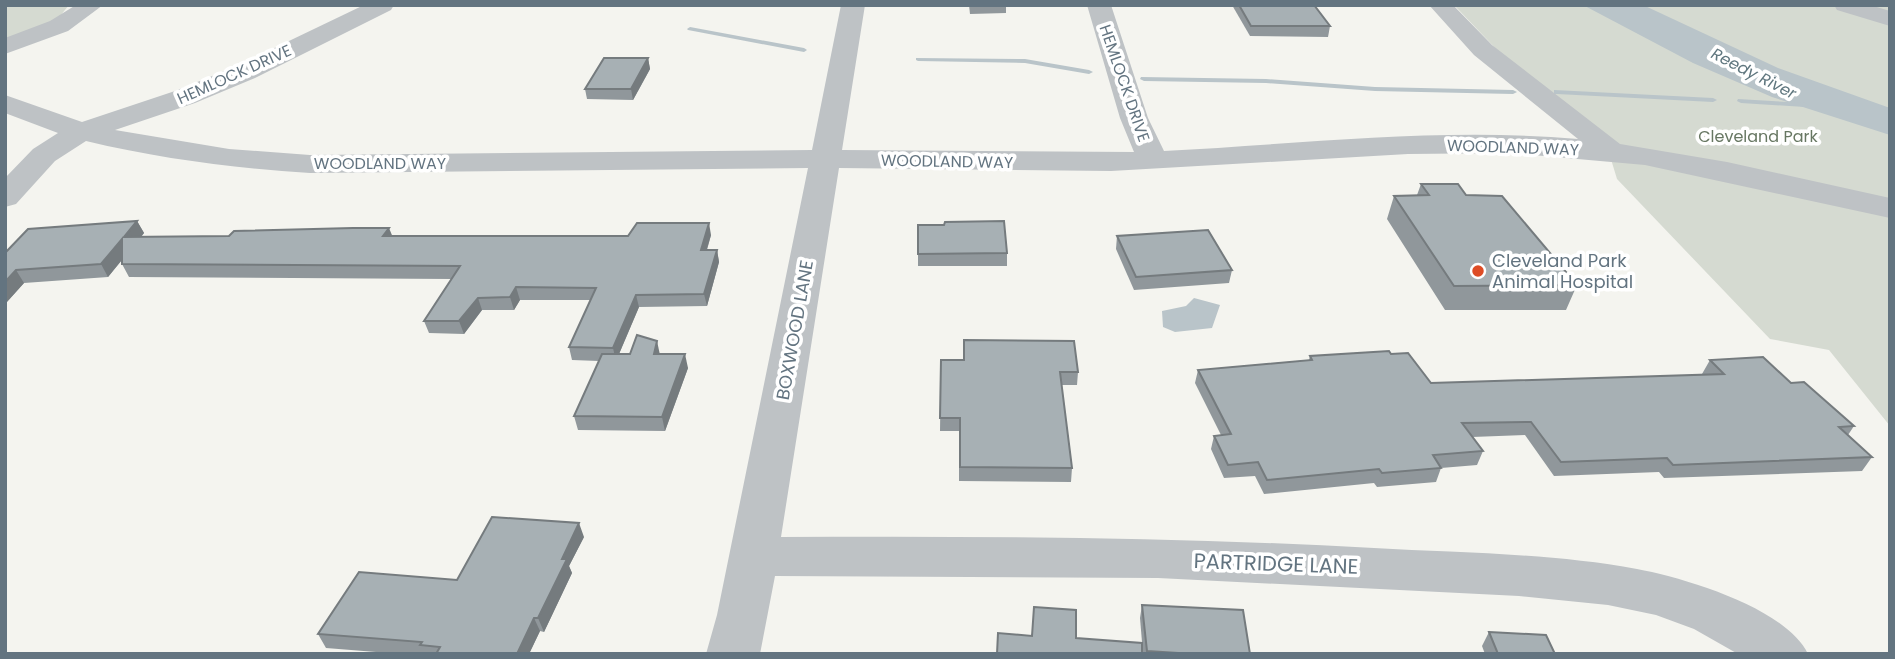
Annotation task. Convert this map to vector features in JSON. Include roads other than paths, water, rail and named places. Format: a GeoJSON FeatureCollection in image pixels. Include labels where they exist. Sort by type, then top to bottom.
{"type":"FeatureCollection","features":[{"type":"Feature","properties":{"kind":"street"},"geometry":{"type":"LineString","coordinates":[[5,47],[60,26],[92,5]]}},
{"type":"Feature","properties":{"kind":"street","name":"HEMLOCK DRIVE"},"geometry":{"type":"LineString","coordinates":[[5,197],[44,155],[80,132],[209,87],[383,5]]}},
{"type":"Feature","properties":{"kind":"street","name":"BOXWOOD LANE"},"geometry":{"type":"LineString","coordinates":[[733,654],[754,557],[853,5]]}},
{"type":"Feature","properties":{"kind":"street","name":"HEMLOCK DRIVE"},"geometry":{"type":"LineString","coordinates":[[1098,5],[1134,118],[1153,161]]}},
{"type":"Feature","properties":{"kind":"street"},"geometry":{"type":"LineString","coordinates":[[1440,5],[1460,30],[1483,50],[1612,152]]}},
{"type":"Feature","properties":{"kind":"street"},"geometry":{"type":"LineString","coordinates":[[1846,5],[1890,19]]}},
{"type":"Feature","properties":{"kind":"street","name":"WOODLAND WAY"},"geometry":{"type":"LineString","coordinates":[[5,103],[80,132],[178,151],[299,163],[825,159],[1153,161],[1451,144],[1562,147],[1689,164],[1890,208]]}},
{"type":"Feature","properties":{"kind":"street","name":"PARTRIDGE LANE"},"geometry":{"type":"LineString","coordinates":[[754,557],[994,555],[1290,563],[1564,580],[1639,590],[1699,608],[1756,635],[1781,654]]}},
{"type":"Feature","properties":{"kind":"water","name":"Reedy River"},"geometry":{"type":"Polygon","coordinates":[[[1583,5],[1643,5],[1778,68],[1890,108],[1890,135],[1772,97],[1693,63],[1583,5]]]}},
{"type":"Feature","properties":{"kind":"water"},"geometry":{"type":"Polygon","coordinates":[[[1194,298],[1220,305],[1212,328],[1175,332],[1163,327],[1162,311],[1186,306],[1194,298]]]}},
{"type":"Feature","properties":{"kind":"waterway"},"geometry":{"type":"LineString","coordinates":[[690,29],[804,50]]}},
{"type":"Feature","properties":{"kind":"waterway"},"geometry":{"type":"LineString","coordinates":[[918,59],[1025,61],[1089,72]]}},
{"type":"Feature","properties":{"kind":"waterway"},"geometry":{"type":"LineString","coordinates":[[1144,79],[1266,81],[1375,89],[1513,92]]}},
{"type":"Feature","properties":{"kind":"waterway"},"geometry":{"type":"LineString","coordinates":[[1557,92],[1713,100]]}},
{"type":"Feature","properties":{"kind":"waterway","name":"Reedy River"},"geometry":{"type":"LineString","coordinates":[[1741,101],[1805,105]]}},
{"type":"Feature","properties":{"kind":"place","name":"Cleveland Park Animal Hospital"},"geometry":{"type":"Point","coordinates":[1478,271]}},
{"type":"Feature","properties":{"kind":"park label","name":"Cleveland Park"},"geometry":{"type":"Point","coordinates":[1758,136]}}]}
